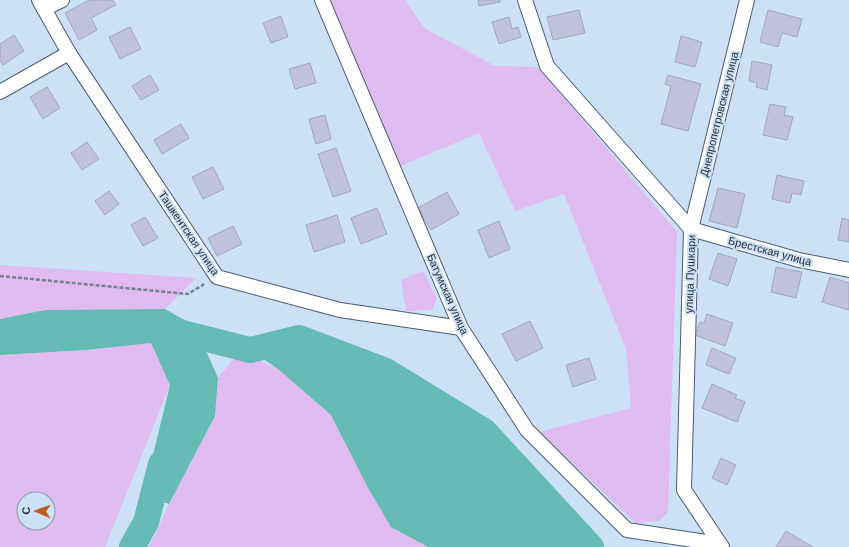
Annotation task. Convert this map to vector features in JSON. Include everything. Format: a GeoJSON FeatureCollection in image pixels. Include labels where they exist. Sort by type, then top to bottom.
{"type":"FeatureCollection","features":[{"type":"Feature","properties":{"kind":"street"},"geometry":{"type":"LineString","coordinates":[[41,4],[62,0]]}},
{"type":"Feature","properties":{"kind":"street","name":"Батумская улица"},"geometry":{"type":"LineString","coordinates":[[322,0],[461,328],[527,430],[627,530],[720,546]]}},
{"type":"Feature","properties":{"kind":"street","name":"улица Пушкари"},"geometry":{"type":"LineString","coordinates":[[525,0],[547,66],[691,229],[684,490],[720,546]]}},
{"type":"Feature","properties":{"kind":"street","name":"Днепропетровская улица"},"geometry":{"type":"LineString","coordinates":[[691,229],[747,0]]}},
{"type":"Feature","properties":{"kind":"street","name":"Ташкентская улица"},"geometry":{"type":"LineString","coordinates":[[41,4],[69,53],[217,277],[340,310],[461,328]]}},
{"type":"Feature","properties":{"kind":"street"},"geometry":{"type":"LineString","coordinates":[[0,92],[69,53]]}},
{"type":"Feature","properties":{"kind":"street","name":"Брестская улица"},"geometry":{"type":"LineString","coordinates":[[691,229],[799,260],[849,270]]}},
{"type":"Feature","properties":{"kind":"path"},"geometry":{"type":"LineString","coordinates":[[0,276],[188,294],[217,277]]}},
{"type":"Feature","properties":{"kind":"shaded area"},"geometry":{"type":"Polygon","coordinates":[[[328,0],[405,0],[424,28],[495,66],[538,67],[677,232],[668,512],[659,521],[636,523],[539,432],[631,408],[626,349],[564,194],[515,211],[479,133],[398,167],[328,0]]]}},
{"type":"Feature","properties":{"kind":"shaded area"},"geometry":{"type":"Polygon","coordinates":[[[0,265],[196,278],[165,309],[45,310],[0,319],[0,265]]]}},
{"type":"Feature","properties":{"kind":"shaded area"},"geometry":{"type":"Polygon","coordinates":[[[423,271],[437,299],[432,310],[406,311],[401,280],[423,271]]]}},
{"type":"Feature","properties":{"kind":"shaded area"},"geometry":{"type":"Polygon","coordinates":[[[165,309],[195,326],[218,378],[215,416],[169,504],[143,496],[170,385],[151,343],[86,350],[0,355],[0,319],[45,310],[165,309]]]}},
{"type":"Feature","properties":{"kind":"shaded area"},"geometry":{"type":"Polygon","coordinates":[[[299,338],[386,371],[484,431],[591,547],[428,547],[391,527],[368,488],[331,415],[278,369],[250,350],[299,338]]]}},
{"type":"Feature","properties":{"kind":"shaded area"},"geometry":{"type":"Polygon","coordinates":[[[151,343],[170,385],[105,547],[0,547],[0,355],[86,350],[151,343]]]}},
{"type":"Feature","properties":{"kind":"shaded area"},"geometry":{"type":"Polygon","coordinates":[[[239,352],[278,369],[331,415],[368,488],[391,527],[428,547],[149,547],[169,504],[215,416],[218,378],[239,352]]]}},
{"type":"Feature","properties":{"kind":"building"},"geometry":{"type":"Polygon","coordinates":[[[89,0],[113,0],[116,5],[91,18],[97,30],[79,40],[65,13],[89,0]]]}},
{"type":"Feature","properties":{"kind":"building"},"geometry":{"type":"Polygon","coordinates":[[[478,0],[500,0],[500,2],[479,6],[478,0]]]}},
{"type":"Feature","properties":{"kind":"building"},"geometry":{"type":"Polygon","coordinates":[[[579,10],[585,33],[553,40],[547,17],[579,10]]]}},
{"type":"Feature","properties":{"kind":"building"},"geometry":{"type":"Polygon","coordinates":[[[768,10],[802,19],[797,37],[782,33],[778,47],[760,42],[768,10]]]}},
{"type":"Feature","properties":{"kind":"building"},"geometry":{"type":"Polygon","coordinates":[[[281,16],[288,37],[271,43],[263,23],[281,16]]]}},
{"type":"Feature","properties":{"kind":"building"},"geometry":{"type":"Polygon","coordinates":[[[509,17],[512,29],[518,27],[521,37],[499,44],[492,22],[509,17]]]}},
{"type":"Feature","properties":{"kind":"building"},"geometry":{"type":"Polygon","coordinates":[[[130,27],[141,49],[120,59],[109,37],[130,27]]]}},
{"type":"Feature","properties":{"kind":"building"},"geometry":{"type":"Polygon","coordinates":[[[14,35],[24,51],[3,65],[0,60],[0,44],[14,35]]]}},
{"type":"Feature","properties":{"kind":"building"},"geometry":{"type":"Polygon","coordinates":[[[681,36],[702,42],[695,67],[675,62],[681,36]]]}},
{"type":"Feature","properties":{"kind":"building"},"geometry":{"type":"Polygon","coordinates":[[[752,61],[772,65],[767,90],[756,87],[757,83],[749,81],[752,61]]]}},
{"type":"Feature","properties":{"kind":"building"},"geometry":{"type":"Polygon","coordinates":[[[310,63],[316,83],[295,89],[289,69],[310,63]]]}},
{"type":"Feature","properties":{"kind":"building"},"geometry":{"type":"Polygon","coordinates":[[[150,75],[159,90],[141,100],[132,86],[150,75]]]}},
{"type":"Feature","properties":{"kind":"building"},"geometry":{"type":"Polygon","coordinates":[[[668,75],[701,84],[688,131],[661,124],[671,86],[665,84],[668,75]]]}},
{"type":"Feature","properties":{"kind":"building"},"geometry":{"type":"Polygon","coordinates":[[[47,87],[60,108],[43,119],[30,97],[47,87]]]}},
{"type":"Feature","properties":{"kind":"building"},"geometry":{"type":"Polygon","coordinates":[[[770,104],[786,107],[784,115],[793,117],[787,140],[763,135],[770,104]]]}},
{"type":"Feature","properties":{"kind":"building"},"geometry":{"type":"Polygon","coordinates":[[[325,115],[331,139],[316,144],[309,119],[325,115]]]}},
{"type":"Feature","properties":{"kind":"building"},"geometry":{"type":"Polygon","coordinates":[[[181,124],[189,138],[162,154],[154,140],[181,124]]]}},
{"type":"Feature","properties":{"kind":"building"},"geometry":{"type":"Polygon","coordinates":[[[87,142],[99,159],[82,170],[71,153],[87,142]]]}},
{"type":"Feature","properties":{"kind":"building"},"geometry":{"type":"Polygon","coordinates":[[[336,148],[351,191],[333,197],[318,154],[336,148]]]}},
{"type":"Feature","properties":{"kind":"building"},"geometry":{"type":"Polygon","coordinates":[[[213,167],[224,189],[203,199],[192,177],[213,167]]]}},
{"type":"Feature","properties":{"kind":"building"},"geometry":{"type":"Polygon","coordinates":[[[777,175],[804,181],[801,195],[792,193],[790,203],[772,199],[777,175]]]}},
{"type":"Feature","properties":{"kind":"building"},"geometry":{"type":"Polygon","coordinates":[[[718,188],[745,194],[737,228],[709,221],[718,188]]]}},
{"type":"Feature","properties":{"kind":"building"},"geometry":{"type":"Polygon","coordinates":[[[109,191],[119,204],[105,215],[95,201],[109,191]]]}},
{"type":"Feature","properties":{"kind":"building"},"geometry":{"type":"Polygon","coordinates":[[[447,192],[459,214],[431,230],[418,208],[447,192]]]}},
{"type":"Feature","properties":{"kind":"building"},"geometry":{"type":"Polygon","coordinates":[[[377,208],[387,234],[361,244],[351,218],[377,208]]]}},
{"type":"Feature","properties":{"kind":"building"},"geometry":{"type":"Polygon","coordinates":[[[337,215],[345,242],[314,252],[306,225],[337,215]]]}},
{"type":"Feature","properties":{"kind":"building"},"geometry":{"type":"Polygon","coordinates":[[[145,217],[158,238],[143,246],[131,225],[145,217]]]}},
{"type":"Feature","properties":{"kind":"building"},"geometry":{"type":"Polygon","coordinates":[[[842,218],[849,220],[849,242],[838,240],[842,218]]]}},
{"type":"Feature","properties":{"kind":"building"},"geometry":{"type":"Polygon","coordinates":[[[499,221],[510,249],[489,258],[478,230],[499,221]]]}},
{"type":"Feature","properties":{"kind":"building"},"geometry":{"type":"Polygon","coordinates":[[[233,226],[242,244],[217,256],[208,238],[233,226]]]}},
{"type":"Feature","properties":{"kind":"building"},"geometry":{"type":"Polygon","coordinates":[[[718,253],[737,259],[728,286],[709,279],[718,253]]]}},
{"type":"Feature","properties":{"kind":"building"},"geometry":{"type":"Polygon","coordinates":[[[776,267],[802,272],[796,298],[771,292],[776,267]]]}},
{"type":"Feature","properties":{"kind":"building"},"geometry":{"type":"Polygon","coordinates":[[[830,277],[849,283],[849,310],[822,302],[830,277]]]}},
{"type":"Feature","properties":{"kind":"building"},"geometry":{"type":"Polygon","coordinates":[[[707,314],[733,323],[725,346],[695,335],[700,322],[704,323],[707,314]]]}},
{"type":"Feature","properties":{"kind":"building"},"geometry":{"type":"Polygon","coordinates":[[[530,321],[543,348],[516,361],[502,334],[530,321]]]}},
{"type":"Feature","properties":{"kind":"building"},"geometry":{"type":"Polygon","coordinates":[[[712,348],[736,358],[729,374],[706,365],[712,348]]]}},
{"type":"Feature","properties":{"kind":"building"},"geometry":{"type":"Polygon","coordinates":[[[589,358],[596,379],[573,387],[566,365],[589,358]]]}},
{"type":"Feature","properties":{"kind":"building"},"geometry":{"type":"Polygon","coordinates":[[[712,384],[737,395],[735,398],[745,402],[737,422],[702,408],[712,384]]]}},
{"type":"Feature","properties":{"kind":"building"},"geometry":{"type":"Polygon","coordinates":[[[721,458],[736,465],[727,485],[712,478],[721,458]]]}},
{"type":"Feature","properties":{"kind":"building"},"geometry":{"type":"Polygon","coordinates":[[[786,531],[813,547],[776,547],[786,531]]]}},
{"type":"Feature","properties":{"kind":"waterway"},"geometry":{"type":"LineString","coordinates":[[167,329],[250,350],[299,338],[386,371],[484,431],[591,547]]}},
{"type":"Feature","properties":{"kind":"waterway"},"geometry":{"type":"LineString","coordinates":[[132,547],[146,522],[161,464]]}}]}
